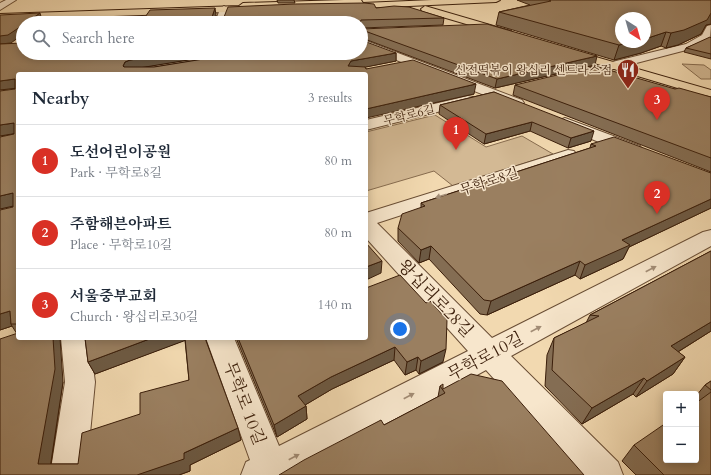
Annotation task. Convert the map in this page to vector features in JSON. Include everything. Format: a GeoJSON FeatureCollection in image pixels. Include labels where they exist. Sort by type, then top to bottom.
{"type":"FeatureCollection","features":[{"type":"Feature","properties":{"kind":"main road"},"geometry":{"type":"LineString","coordinates":[[19,16],[273,2],[399,0],[408,1],[445,15],[517,37]]}},
{"type":"Feature","properties":{"kind":"main road"},"geometry":{"type":"LineString","coordinates":[[445,15],[439,7],[442,5],[496,0]]}},
{"type":"Feature","properties":{"kind":"main road"},"geometry":{"type":"LineString","coordinates":[[0,14],[223,5],[408,1],[463,2]]}},
{"type":"Feature","properties":{"kind":"main road"},"geometry":{"type":"LineString","coordinates":[[0,17],[16,16]]}},
{"type":"Feature","properties":{"kind":"main road"},"geometry":{"type":"LineString","coordinates":[[555,48],[711,94]]}},
{"type":"Feature","properties":{"kind":"street"},"geometry":{"type":"LineString","coordinates":[[0,7],[12,0]]}},
{"type":"Feature","properties":{"kind":"street"},"geometry":{"type":"LineString","coordinates":[[221,16],[223,5]]}},
{"type":"Feature","properties":{"kind":"street"},"geometry":{"type":"LineString","coordinates":[[458,29],[487,28]]}},
{"type":"Feature","properties":{"kind":"street"},"geometry":{"type":"LineString","coordinates":[[565,77],[616,66],[690,46],[706,37],[711,28]]}},
{"type":"Feature","properties":{"kind":"street"},"geometry":{"type":"LineString","coordinates":[[368,45],[530,109]]}},
{"type":"Feature","properties":{"kind":"street"},"geometry":{"type":"LineString","coordinates":[[392,67],[414,63]]}},
{"type":"Feature","properties":{"kind":"street","name":"무학로6길"},"geometry":{"type":"LineString","coordinates":[[368,125],[520,88]]}},
{"type":"Feature","properties":{"kind":"street"},"geometry":{"type":"LineString","coordinates":[[552,118],[646,155]]}},
{"type":"Feature","properties":{"kind":"street","name":"무학로8길"},"geometry":{"type":"LineString","coordinates":[[368,219],[611,141]]}},
{"type":"Feature","properties":{"kind":"street","name":"왕십리로28길"},"geometry":{"type":"LineString","coordinates":[[368,228],[402,276],[489,354],[605,475]]}},
{"type":"Feature","properties":{"kind":"street","name":"무학로10길"},"geometry":{"type":"LineString","coordinates":[[265,472],[711,237]]}},
{"type":"Feature","properties":{"kind":"street"},"geometry":{"type":"LineString","coordinates":[[68,475],[80,382],[75,340]]}},
{"type":"Feature","properties":{"kind":"street","name":"무학로 10길"},"geometry":{"type":"LineString","coordinates":[[221,340],[265,472]]}},
{"type":"Feature","properties":{"kind":"shaded area"},"geometry":{"type":"Polygon","coordinates":[[[682,64],[704,65],[711,70],[711,79],[701,79],[682,64]]]}},
{"type":"Feature","properties":{"kind":"shaded area"},"geometry":{"type":"Polygon","coordinates":[[[435,115],[486,147],[522,136],[553,154],[453,186],[434,171],[368,190],[368,132],[435,115]]]}},
{"type":"Feature","properties":{"kind":"building"},"geometry":{"type":"Polygon","coordinates":[[[549,0],[711,0],[711,13],[707,20],[684,30],[671,33],[666,32],[651,37],[651,12],[615,12],[615,44],[499,12],[551,1],[549,0]]]}},
{"type":"Feature","properties":{"kind":"building"},"geometry":{"type":"Polygon","coordinates":[[[364,3],[374,4],[376,8],[394,6],[409,7],[444,18],[368,20],[368,16],[224,16],[228,7],[364,3]]]}},
{"type":"Feature","properties":{"kind":"building"},"geometry":{"type":"Polygon","coordinates":[[[215,8],[212,16],[146,16],[150,10],[215,8]]]}},
{"type":"Feature","properties":{"kind":"building"},"geometry":{"type":"Polygon","coordinates":[[[40,13],[36,16],[16,16],[16,30],[8,35],[0,36],[0,15],[40,13]]]}},
{"type":"Feature","properties":{"kind":"building"},"geometry":{"type":"Polygon","coordinates":[[[487,24],[597,56],[497,79],[368,32],[368,29],[487,24]]]}},
{"type":"Feature","properties":{"kind":"building"},"geometry":{"type":"Polygon","coordinates":[[[710,37],[711,54],[686,48],[710,37]]]}},
{"type":"Feature","properties":{"kind":"building"},"geometry":{"type":"Polygon","coordinates":[[[16,43],[16,60],[130,60],[125,62],[124,67],[154,67],[197,60],[357,60],[351,61],[348,66],[365,67],[366,69],[413,60],[476,84],[368,109],[368,72],[16,72],[16,324],[11,324],[10,311],[0,314],[0,210],[13,207],[13,193],[0,196],[0,137],[14,134],[14,123],[0,125],[0,91],[15,89],[15,79],[0,81],[0,44],[16,43]]]}},
{"type":"Feature","properties":{"kind":"building"},"geometry":{"type":"Polygon","coordinates":[[[368,43],[396,53],[368,58],[368,43]]]}},
{"type":"Feature","properties":{"kind":"building"},"geometry":{"type":"Polygon","coordinates":[[[595,66],[675,89],[679,88],[711,97],[711,158],[515,85],[595,66]]]}},
{"type":"Feature","properties":{"kind":"building"},"geometry":{"type":"Polygon","coordinates":[[[494,92],[594,131],[571,138],[532,122],[486,134],[440,105],[494,92]]]}},
{"type":"Feature","properties":{"kind":"building"},"geometry":{"type":"Polygon","coordinates":[[[614,137],[711,173],[711,199],[622,240],[630,245],[585,265],[580,261],[491,301],[484,300],[431,246],[421,250],[398,228],[402,214],[425,206],[421,203],[596,146],[591,144],[614,137]]]}},
{"type":"Feature","properties":{"kind":"building"},"geometry":{"type":"Polygon","coordinates":[[[368,245],[382,261],[368,266],[368,245]]]}},
{"type":"Feature","properties":{"kind":"building"},"geometry":{"type":"Polygon","coordinates":[[[711,251],[711,322],[671,346],[685,357],[647,381],[644,378],[592,408],[552,370],[554,338],[599,316],[590,315],[711,251]]]}},
{"type":"Feature","properties":{"kind":"building"},"geometry":{"type":"Polygon","coordinates":[[[400,275],[426,303],[430,301],[447,320],[446,349],[421,361],[418,357],[407,362],[395,347],[331,377],[298,396],[306,406],[274,425],[239,340],[368,340],[368,287],[400,275]]]}},
{"type":"Feature","properties":{"kind":"building"},"geometry":{"type":"Polygon","coordinates":[[[16,334],[16,340],[53,340],[55,369],[38,464],[78,464],[82,433],[140,414],[140,393],[189,380],[185,340],[206,340],[238,428],[184,453],[184,459],[137,475],[0,475],[0,339],[16,334]]]}},
{"type":"Feature","properties":{"kind":"building"},"geometry":{"type":"Polygon","coordinates":[[[85,340],[147,340],[88,362],[85,340]]]}},
{"type":"Feature","properties":{"kind":"building"},"geometry":{"type":"Polygon","coordinates":[[[471,374],[502,381],[584,475],[279,475],[304,460],[381,420],[384,425],[445,393],[440,386],[443,384],[443,389],[471,374]]]}},
{"type":"Feature","properties":{"kind":"building"},"geometry":{"type":"Polygon","coordinates":[[[711,381],[711,390],[705,385],[711,381]]]}},
{"type":"Feature","properties":{"kind":"building"},"geometry":{"type":"Polygon","coordinates":[[[711,392],[711,475],[664,475],[634,445],[663,425],[663,463],[699,463],[699,401],[711,392]]]}},
{"type":"Feature","properties":{"kind":"place","name":"신전떡볶이 왕십리 센트라스점"},"geometry":{"type":"Point","coordinates":[628,90]}},
{"type":"Feature","properties":{"kind":"place","name":"서울중부교회"},"geometry":{"type":"Point","coordinates":[657,120]}},
{"type":"Feature","properties":{"kind":"place","name":"도선어린이공원"},"geometry":{"type":"Point","coordinates":[456,150]}},
{"type":"Feature","properties":{"kind":"place","name":"주함해븐아파트"},"geometry":{"type":"Point","coordinates":[657,214]}}]}
